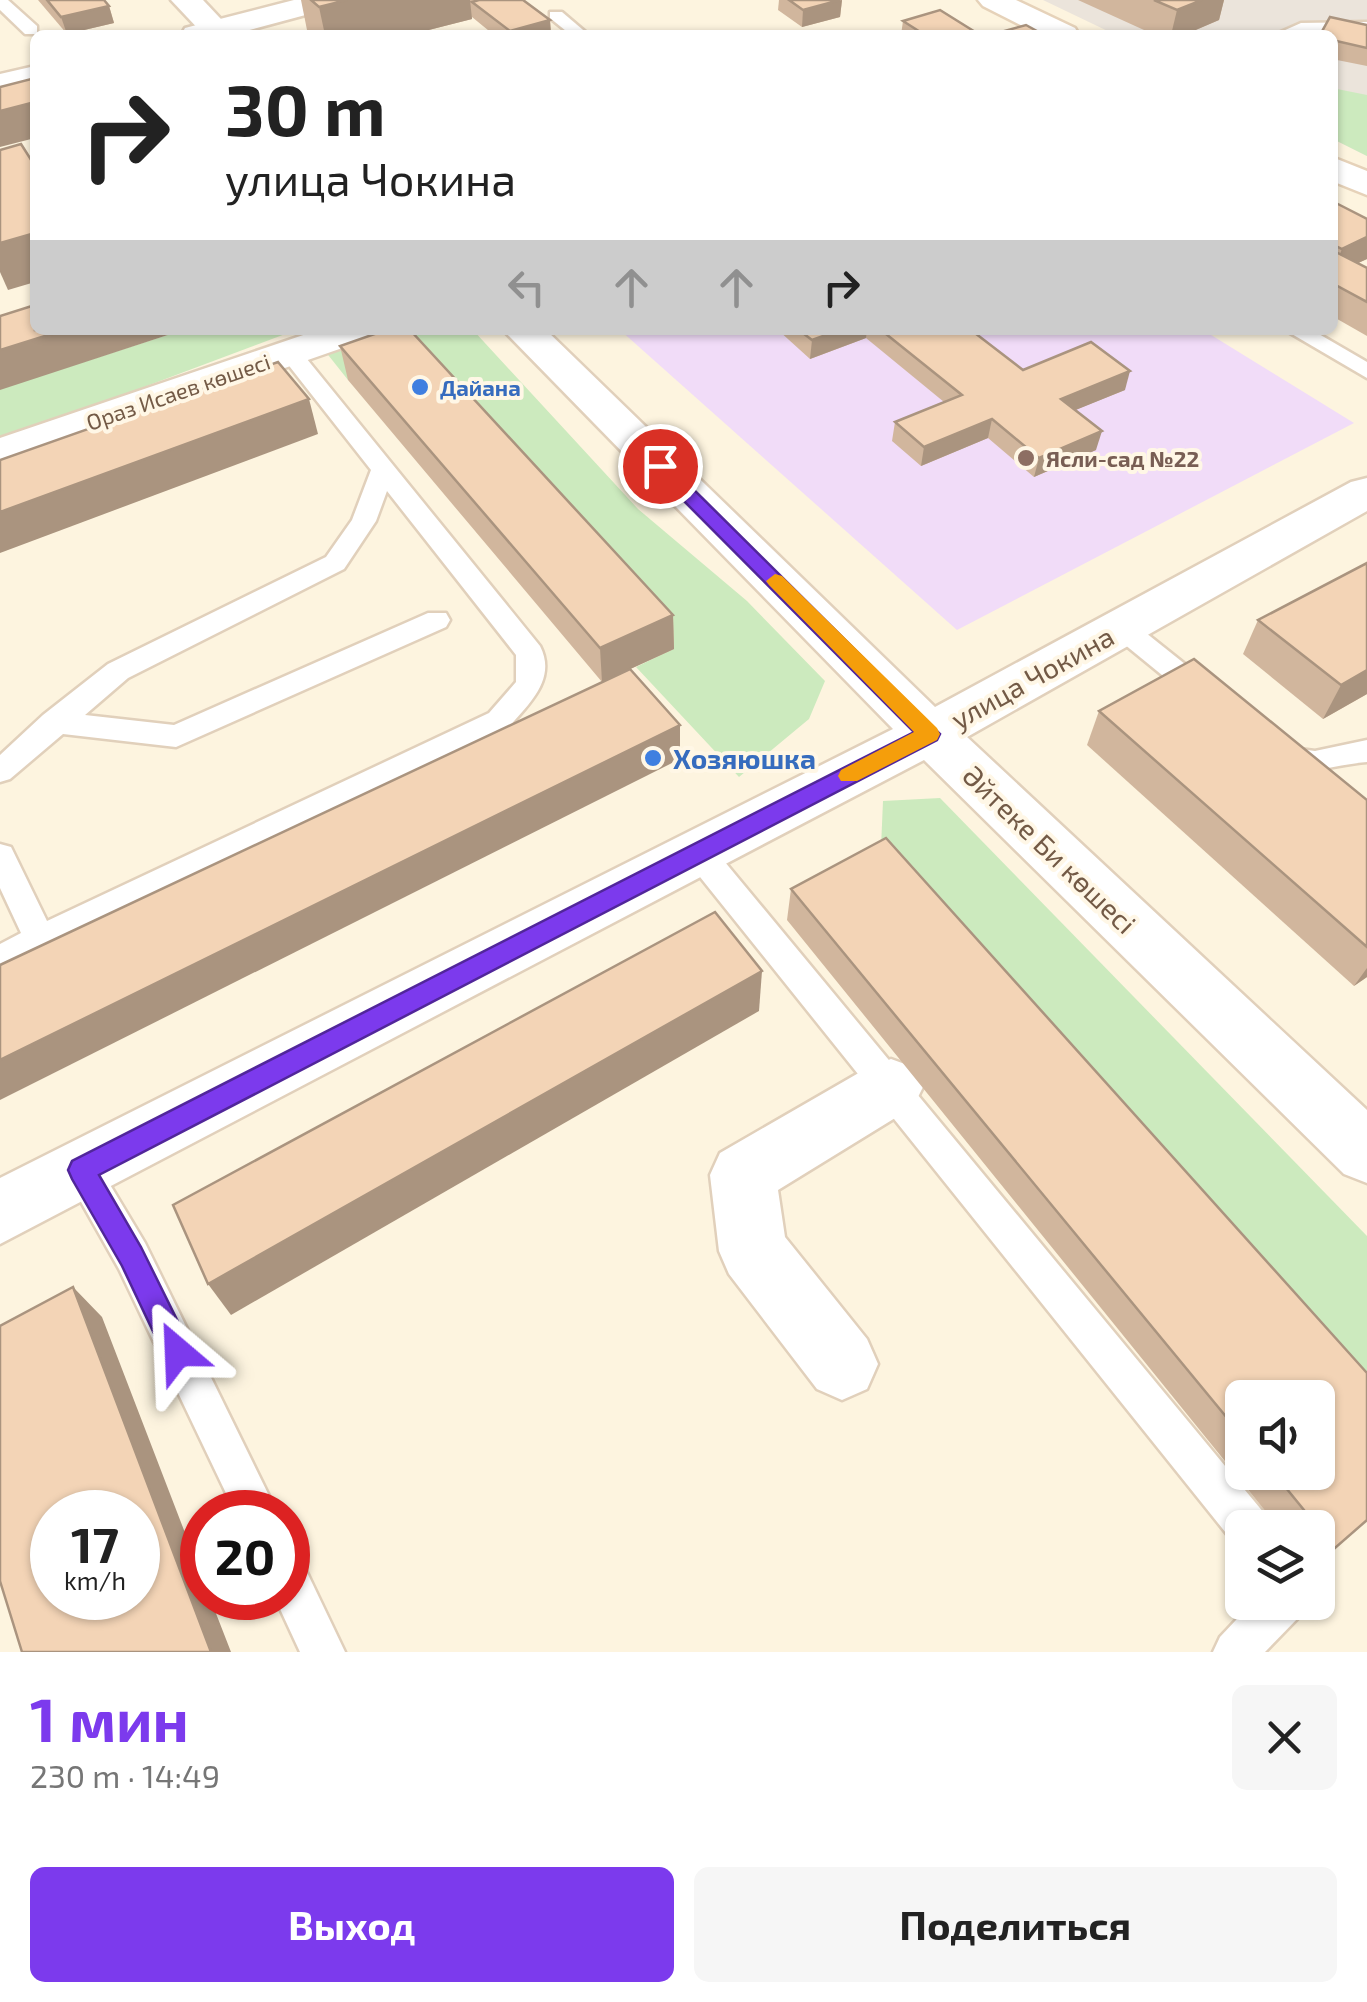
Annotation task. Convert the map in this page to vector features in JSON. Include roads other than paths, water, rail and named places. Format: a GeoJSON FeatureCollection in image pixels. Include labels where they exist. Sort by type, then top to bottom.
{"type":"FeatureCollection","features":[{"type":"Feature","properties":{"kind":"street"},"geometry":{"type":"LineString","coordinates":[[186,0],[209,30]]}},
{"type":"Feature","properties":{"kind":"street"},"geometry":{"type":"LineString","coordinates":[[222,30],[329,0]]}},
{"type":"Feature","properties":{"kind":"street"},"geometry":{"type":"LineString","coordinates":[[993,0],[1054,30]]}},
{"type":"Feature","properties":{"kind":"street"},"geometry":{"type":"LineString","coordinates":[[0,84],[30,77]]}},
{"type":"Feature","properties":{"kind":"street"},"geometry":{"type":"LineString","coordinates":[[1338,170],[1367,184]]}},
{"type":"Feature","properties":{"kind":"street","name":"Ораз Исаев көшесі"},"geometry":{"type":"LineString","coordinates":[[0,453],[342,335]]}},
{"type":"Feature","properties":{"kind":"street","name":"Әйтеке Би көшесі"},"geometry":{"type":"LineString","coordinates":[[528,335],[930,734],[1367,1152]]}},
{"type":"Feature","properties":{"kind":"street","name":"улица Чокина"},"geometry":{"type":"LineString","coordinates":[[0,1212],[930,734],[1364,498]]}},
{"type":"Feature","properties":{"kind":"street"},"geometry":{"type":"LineString","coordinates":[[842,1364],[753,1250],[743,1176],[891,1087]]}},
{"type":"Feature","properties":{"kind":"lane"},"geometry":{"type":"LineString","coordinates":[[0,1],[31,30]]}},
{"type":"Feature","properties":{"kind":"lane"},"geometry":{"type":"LineString","coordinates":[[556,15],[575,30]]}},
{"type":"Feature","properties":{"kind":"lane"},"geometry":{"type":"LineString","coordinates":[[1296,30],[1367,27]]}},
{"type":"Feature","properties":{"kind":"lane"},"geometry":{"type":"LineString","coordinates":[[1304,335],[1367,372]]}},
{"type":"Feature","properties":{"kind":"lane"},"geometry":{"type":"LineString","coordinates":[[0,958],[499,720],[530,685],[530,653],[290,353]]}},
{"type":"Feature","properties":{"kind":"lane"},"geometry":{"type":"LineString","coordinates":[[0,771],[53,722],[118,671],[335,563],[364,521],[384,466]]}},
{"type":"Feature","properties":{"kind":"lane"},"geometry":{"type":"LineString","coordinates":[[53,722],[176,736],[436,620]]}},
{"type":"Feature","properties":{"kind":"lane"},"geometry":{"type":"LineString","coordinates":[[1122,628],[1222,709]]}},
{"type":"Feature","properties":{"kind":"lane"},"geometry":{"type":"LineString","coordinates":[[1265,744],[1295,763],[1310,765],[1345,752],[1367,751]]}},
{"type":"Feature","properties":{"kind":"lane"},"geometry":{"type":"LineString","coordinates":[[699,853],[1235,1510]]}},
{"type":"Feature","properties":{"kind":"lane"},"geometry":{"type":"LineString","coordinates":[[0,856],[40,940]]}},
{"type":"Feature","properties":{"kind":"lane"},"geometry":{"type":"LineString","coordinates":[[81,1170],[132,1256],[245,1490]]}},
{"type":"Feature","properties":{"kind":"lane"},"geometry":{"type":"LineString","coordinates":[[308,1620],[323,1652]]}},
{"type":"Feature","properties":{"kind":"lane"},"geometry":{"type":"LineString","coordinates":[[1235,1652],[1266,1620]]}},
{"type":"Feature","properties":{"kind":"place","name":"Дайана"},"geometry":{"type":"Point","coordinates":[420,387]}},
{"type":"Feature","properties":{"kind":"place","name":"Ясли-сад №22"},"geometry":{"type":"Point","coordinates":[1026,458]}},
{"type":"Feature","properties":{"kind":"place","name":"Хозяюшка"},"geometry":{"type":"Point","coordinates":[653,758]}}]}
